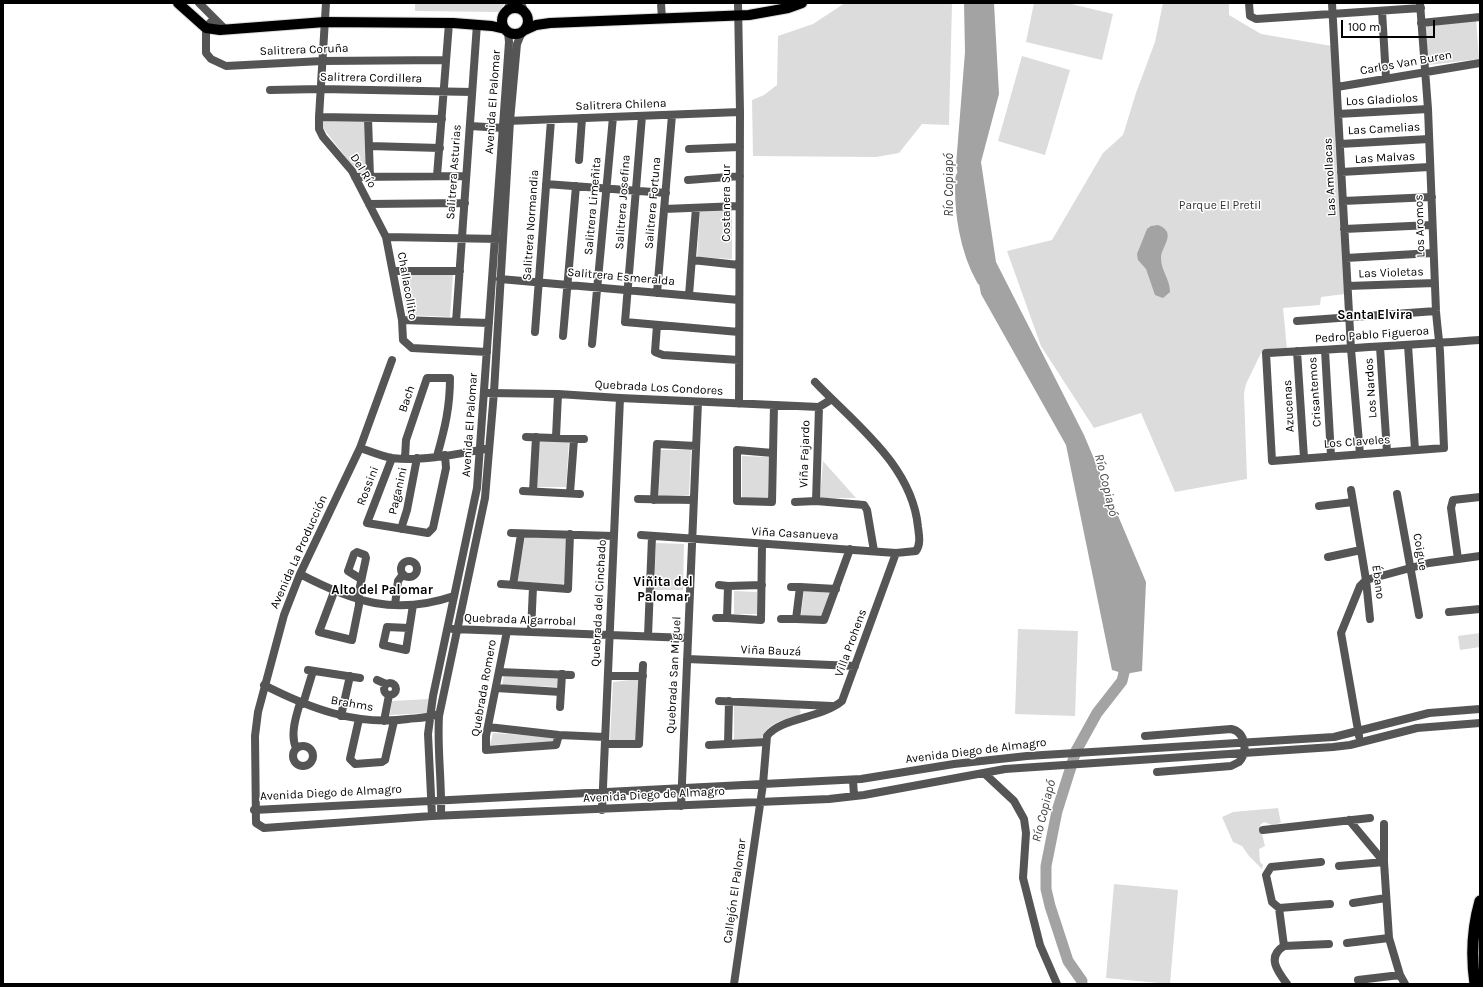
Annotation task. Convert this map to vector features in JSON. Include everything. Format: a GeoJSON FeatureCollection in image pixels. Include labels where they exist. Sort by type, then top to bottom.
{"type":"FeatureCollection","features":[{"type":"Feature","properties":{"kind":"highway"},"geometry":{"type":"LineString","coordinates":[[1475,984],[1473,941],[1474,923],[1480,901]]}},
{"type":"Feature","properties":{"kind":"main road"},"geometry":{"type":"LineString","coordinates":[[178,3],[206,28],[223,30],[325,22],[451,23],[477,24],[506,30],[514,34],[536,25],[550,23],[739,16],[763,14],[802,3]]}},
{"type":"Feature","properties":{"kind":"main road"},"geometry":{"type":"LineString","coordinates":[[451,23],[492,19],[507,9],[516,8],[524,10],[536,21],[550,23]]}},
{"type":"Feature","properties":{"kind":"main road"},"geometry":{"type":"LineString","coordinates":[[506,30],[502,22],[507,9]]}},
{"type":"Feature","properties":{"kind":"main road"},"geometry":{"type":"LineString","coordinates":[[524,10],[528,22],[524,31]]}},
{"type":"Feature","properties":{"kind":"street"},"geometry":{"type":"LineString","coordinates":[[199,3],[214,18],[223,30]]}},
{"type":"Feature","properties":{"kind":"street","name":"Del Río"},"geometry":{"type":"LineString","coordinates":[[326,3],[319,116],[320,129],[323,136],[355,177],[386,237]]}},
{"type":"Feature","properties":{"kind":"street"},"geometry":{"type":"LineString","coordinates":[[661,3],[662,19]]}},
{"type":"Feature","properties":{"kind":"street","name":"Costanera Sur"},"geometry":{"type":"LineString","coordinates":[[738,3],[740,112],[739,404]]}},
{"type":"Feature","properties":{"kind":"street"},"geometry":{"type":"LineString","coordinates":[[1249,3],[1250,16],[1256,19],[1382,11],[1420,5]]}},
{"type":"Feature","properties":{"kind":"street","name":"Las Amollacas"},"geometry":{"type":"LineString","coordinates":[[1332,3],[1351,349],[1360,454]]}},
{"type":"Feature","properties":{"kind":"street","name":"Los Aromos"},"geometry":{"type":"LineString","coordinates":[[1420,5],[1428,109],[1433,253],[1444,448]]}},
{"type":"Feature","properties":{"kind":"street"},"geometry":{"type":"LineString","coordinates":[[1382,11],[1386,78]]}},
{"type":"Feature","properties":{"kind":"street"},"geometry":{"type":"LineString","coordinates":[[1421,23],[1480,17]]}},
{"type":"Feature","properties":{"kind":"street"},"geometry":{"type":"LineString","coordinates":[[206,28],[214,18]]}},
{"type":"Feature","properties":{"kind":"street"},"geometry":{"type":"LineString","coordinates":[[437,176],[445,60],[451,23]]}},
{"type":"Feature","properties":{"kind":"street","name":"Salitrera Asturias"},"geometry":{"type":"LineString","coordinates":[[456,322],[477,24]]}},
{"type":"Feature","properties":{"kind":"street","name":"Salitrera Coruña"},"geometry":{"type":"LineString","coordinates":[[206,28],[206,52],[211,58],[226,66],[322,60],[445,60]]}},
{"type":"Feature","properties":{"kind":"street","name":"Avenida El Palomar"},"geometry":{"type":"LineString","coordinates":[[432,816],[428,750],[430,717],[477,488],[489,323],[499,239],[509,42],[506,30]]}},
{"type":"Feature","properties":{"kind":"street","name":"Avenida El Palomar"},"geometry":{"type":"LineString","coordinates":[[505,123],[517,44],[524,31]]}},
{"type":"Feature","properties":{"kind":"street","name":"Carlos Van Buren"},"geometry":{"type":"LineString","coordinates":[[1337,87],[1425,73],[1480,62]]}},
{"type":"Feature","properties":{"kind":"street","name":"Salitrera Cordillera"},"geometry":{"type":"LineString","coordinates":[[270,90],[444,90],[472,92]]}},
{"type":"Feature","properties":{"kind":"street","name":"Los Gladiolos"},"geometry":{"type":"LineString","coordinates":[[1338,114],[1428,109]]}},
{"type":"Feature","properties":{"kind":"street","name":"Salitrera Chilena"},"geometry":{"type":"LineString","coordinates":[[470,126],[582,118],[740,112]]}},
{"type":"Feature","properties":{"kind":"street","name":"Salitrera Fortuna"},"geometry":{"type":"LineString","coordinates":[[657,293],[672,115]]}},
{"type":"Feature","properties":{"kind":"street"},"geometry":{"type":"LineString","coordinates":[[319,116],[442,119]]}},
{"type":"Feature","properties":{"kind":"street","name":"Salitrera Josefina"},"geometry":{"type":"LineString","coordinates":[[642,116],[625,322],[657,325]]}},
{"type":"Feature","properties":{"kind":"street","name":"Salitrera Limeñita"},"geometry":{"type":"LineString","coordinates":[[592,344],[613,117]]}},
{"type":"Feature","properties":{"kind":"street"},"geometry":{"type":"LineString","coordinates":[[368,118],[370,177]]}},
{"type":"Feature","properties":{"kind":"street"},"geometry":{"type":"LineString","coordinates":[[579,160],[582,118]]}},
{"type":"Feature","properties":{"kind":"street","name":"Salitrera Normandia"},"geometry":{"type":"LineString","coordinates":[[535,332],[551,120]]}},
{"type":"Feature","properties":{"kind":"street","name":"Las Camelias"},"geometry":{"type":"LineString","coordinates":[[1340,144],[1429,139]]}},
{"type":"Feature","properties":{"kind":"street"},"geometry":{"type":"LineString","coordinates":[[369,146],[440,148]]}},
{"type":"Feature","properties":{"kind":"street"},"geometry":{"type":"LineString","coordinates":[[689,149],[740,147]]}},
{"type":"Feature","properties":{"kind":"street","name":"Las Malvas"},"geometry":{"type":"LineString","coordinates":[[1341,172],[1429,167]]}},
{"type":"Feature","properties":{"kind":"street"},"geometry":{"type":"LineString","coordinates":[[355,177],[466,176]]}},
{"type":"Feature","properties":{"kind":"street"},"geometry":{"type":"LineString","coordinates":[[688,180],[740,176]]}},
{"type":"Feature","properties":{"kind":"street"},"geometry":{"type":"LineString","coordinates":[[546,184],[666,193]]}},
{"type":"Feature","properties":{"kind":"street"},"geometry":{"type":"LineString","coordinates":[[563,336],[576,186]]}},
{"type":"Feature","properties":{"kind":"street"},"geometry":{"type":"LineString","coordinates":[[1343,201],[1432,197]]}},
{"type":"Feature","properties":{"kind":"street"},"geometry":{"type":"LineString","coordinates":[[369,204],[465,203]]}},
{"type":"Feature","properties":{"kind":"street"},"geometry":{"type":"LineString","coordinates":[[664,209],[739,206]]}},
{"type":"Feature","properties":{"kind":"street"},"geometry":{"type":"LineString","coordinates":[[689,295],[696,208]]}},
{"type":"Feature","properties":{"kind":"street"},"geometry":{"type":"LineString","coordinates":[[1344,229],[1432,225]]}},
{"type":"Feature","properties":{"kind":"street"},"geometry":{"type":"LineString","coordinates":[[386,237],[499,239]]}},
{"type":"Feature","properties":{"kind":"street","name":"Challacollito"},"geometry":{"type":"LineString","coordinates":[[386,237],[402,320],[403,340],[412,348],[487,352]]}},
{"type":"Feature","properties":{"kind":"street","name":"Avenida El Palomar"},"geometry":{"type":"LineString","coordinates":[[441,815],[438,735],[440,713],[484,498],[494,392],[500,279],[499,239]]}},
{"type":"Feature","properties":{"kind":"street"},"geometry":{"type":"LineString","coordinates":[[1346,258],[1433,253]]}},
{"type":"Feature","properties":{"kind":"street"},"geometry":{"type":"LineString","coordinates":[[692,260],[739,265]]}},
{"type":"Feature","properties":{"kind":"street"},"geometry":{"type":"LineString","coordinates":[[393,271],[460,271]]}},
{"type":"Feature","properties":{"kind":"street","name":"Salitrera Esmeralda"},"geometry":{"type":"LineString","coordinates":[[500,279],[739,300]]}},
{"type":"Feature","properties":{"kind":"street","name":"Las Violetas"},"geometry":{"type":"LineString","coordinates":[[1348,286],[1435,283]]}},
{"type":"Feature","properties":{"kind":"street"},"geometry":{"type":"LineString","coordinates":[[1297,321],[1349,316],[1436,311]]}},
{"type":"Feature","properties":{"kind":"street"},"geometry":{"type":"LineString","coordinates":[[402,320],[489,323]]}},
{"type":"Feature","properties":{"kind":"street"},"geometry":{"type":"LineString","coordinates":[[739,332],[657,325],[656,352],[663,355],[739,360]]}},
{"type":"Feature","properties":{"kind":"street","name":"Pedro Pablo Figueroa"},"geometry":{"type":"LineString","coordinates":[[1272,461],[1266,354],[1480,340]]}},
{"type":"Feature","properties":{"kind":"street"},"geometry":{"type":"LineString","coordinates":[[1408,345],[1415,450]]}},
{"type":"Feature","properties":{"kind":"street","name":"Los Nardos"},"geometry":{"type":"LineString","coordinates":[[1380,347],[1387,452]]}},
{"type":"Feature","properties":{"kind":"street","name":"Crisantemos"},"geometry":{"type":"LineString","coordinates":[[1325,350],[1332,456]]}},
{"type":"Feature","properties":{"kind":"street","name":"Azucenas"},"geometry":{"type":"LineString","coordinates":[[1297,351],[1304,458]]}},
{"type":"Feature","properties":{"kind":"street","name":"Avenida La Producción"},"geometry":{"type":"LineString","coordinates":[[254,810],[256,736],[264,685],[284,615],[300,574],[360,448],[392,360]]}},
{"type":"Feature","properties":{"kind":"street","name":"Bach"},"geometry":{"type":"LineString","coordinates":[[405,458],[406,440],[427,378],[450,378],[450,401],[441,455]]}},
{"type":"Feature","properties":{"kind":"street"},"geometry":{"type":"LineString","coordinates":[[815,382],[873,440],[892,464],[911,497],[917,514],[920,543],[914,552],[896,553]]}},
{"type":"Feature","properties":{"kind":"street","name":"Quebrada Los Condores"},"geometry":{"type":"LineString","coordinates":[[484,393],[558,394],[819,407]]}},
{"type":"Feature","properties":{"kind":"street"},"geometry":{"type":"LineString","coordinates":[[556,437],[558,394]]}},
{"type":"Feature","properties":{"kind":"street","name":"Quebrada del Cinchado"},"geometry":{"type":"LineString","coordinates":[[602,810],[620,398]]}},
{"type":"Feature","properties":{"kind":"street"},"geometry":{"type":"LineString","coordinates":[[819,407],[832,399]]}},
{"type":"Feature","properties":{"kind":"street","name":"Quebrada San Miguel"},"geometry":{"type":"LineString","coordinates":[[681,806],[698,402]]}},
{"type":"Feature","properties":{"kind":"street"},"geometry":{"type":"LineString","coordinates":[[773,453],[737,450],[737,500],[772,502],[774,405]]}},
{"type":"Feature","properties":{"kind":"street","name":"Viña Fajardo"},"geometry":{"type":"LineString","coordinates":[[816,501],[819,407]]}},
{"type":"Feature","properties":{"kind":"street"},"geometry":{"type":"LineString","coordinates":[[526,437],[556,437],[584,440]]}},
{"type":"Feature","properties":{"kind":"street"},"geometry":{"type":"LineString","coordinates":[[532,491],[536,437]]}},
{"type":"Feature","properties":{"kind":"street"},"geometry":{"type":"LineString","coordinates":[[570,493],[574,439]]}},
{"type":"Feature","properties":{"kind":"street"},"geometry":{"type":"LineString","coordinates":[[654,500],[657,444],[696,446]]}},
{"type":"Feature","properties":{"kind":"street"},"geometry":{"type":"LineString","coordinates":[[360,448],[392,458],[417,458],[489,448]]}},
{"type":"Feature","properties":{"kind":"street","name":"Los Claveles"},"geometry":{"type":"LineString","coordinates":[[1272,461],[1444,448]]}},
{"type":"Feature","properties":{"kind":"street"},"geometry":{"type":"LineString","coordinates":[[402,529],[428,533],[433,528],[446,468],[441,455]]}},
{"type":"Feature","properties":{"kind":"street","name":"Rossini"},"geometry":{"type":"LineString","coordinates":[[392,458],[367,523],[402,529]]}},
{"type":"Feature","properties":{"kind":"street","name":"Paganini"},"geometry":{"type":"LineString","coordinates":[[402,529],[409,502],[417,458]]}},
{"type":"Feature","properties":{"kind":"street","name":"Ébano"},"geometry":{"type":"LineString","coordinates":[[1351,490],[1366,580],[1370,619]]}},
{"type":"Feature","properties":{"kind":"street"},"geometry":{"type":"LineString","coordinates":[[523,491],[580,494]]}},
{"type":"Feature","properties":{"kind":"street","name":"Coigue"},"geometry":{"type":"LineString","coordinates":[[1397,494],[1419,615]]}},
{"type":"Feature","properties":{"kind":"street"},"geometry":{"type":"LineString","coordinates":[[1458,559],[1451,508],[1453,500],[1480,496]]}},
{"type":"Feature","properties":{"kind":"street"},"geometry":{"type":"LineString","coordinates":[[638,500],[694,500]]}},
{"type":"Feature","properties":{"kind":"street","name":"Viña Fajardo"},"geometry":{"type":"LineString","coordinates":[[796,502],[816,501],[864,505],[867,510],[874,551]]}},
{"type":"Feature","properties":{"kind":"street"},"geometry":{"type":"LineString","coordinates":[[1320,506],[1353,502]]}},
{"type":"Feature","properties":{"kind":"street"},"geometry":{"type":"LineString","coordinates":[[511,533],[614,536]]}},
{"type":"Feature","properties":{"kind":"street"},"geometry":{"type":"LineString","coordinates":[[513,585],[521,534]]}},
{"type":"Feature","properties":{"kind":"street"},"geometry":{"type":"LineString","coordinates":[[501,584],[568,589],[570,534]]}},
{"type":"Feature","properties":{"kind":"street","name":"Viña Casanueva"},"geometry":{"type":"LineString","coordinates":[[641,535],[762,545],[850,549],[896,553]]}},
{"type":"Feature","properties":{"kind":"street"},"geometry":{"type":"LineString","coordinates":[[648,636],[652,537]]}},
{"type":"Feature","properties":{"kind":"street"},"geometry":{"type":"LineString","coordinates":[[716,618],[761,620],[762,545]]}},
{"type":"Feature","properties":{"kind":"street"},"geometry":{"type":"LineString","coordinates":[[781,619],[824,620],[850,549]]}},
{"type":"Feature","properties":{"kind":"street"},"geometry":{"type":"LineString","coordinates":[[1328,557],[1361,550]]}},
{"type":"Feature","properties":{"kind":"street","name":"Villa Prohens"},"geometry":{"type":"LineString","coordinates":[[835,707],[842,701],[896,553]]}},
{"type":"Feature","properties":{"kind":"street"},"geometry":{"type":"LineString","coordinates":[[1360,743],[1341,633],[1360,586],[1366,580],[1429,563],[1480,556]]}},
{"type":"Feature","properties":{"kind":"street"},"geometry":{"type":"LineString","coordinates":[[300,574],[334,592],[375,604],[413,605],[435,603],[454,596]]}},
{"type":"Feature","properties":{"kind":"street"},"geometry":{"type":"LineString","coordinates":[[395,605],[398,581],[403,574]]}},
{"type":"Feature","properties":{"kind":"street"},"geometry":{"type":"LineString","coordinates":[[334,592],[318,630],[321,633],[352,640],[361,579]]}},
{"type":"Feature","properties":{"kind":"street"},"geometry":{"type":"LineString","coordinates":[[719,585],[762,585]]}},
{"type":"Feature","properties":{"kind":"street"},"geometry":{"type":"LineString","coordinates":[[727,618],[728,586]]}},
{"type":"Feature","properties":{"kind":"street"},"geometry":{"type":"LineString","coordinates":[[791,586],[836,589]]}},
{"type":"Feature","properties":{"kind":"street"},"geometry":{"type":"LineString","coordinates":[[530,632],[533,587]]}},
{"type":"Feature","properties":{"kind":"street"},"geometry":{"type":"LineString","coordinates":[[796,619],[800,587]]}},
{"type":"Feature","properties":{"kind":"street"},"geometry":{"type":"LineString","coordinates":[[409,628],[413,605]]}},
{"type":"Feature","properties":{"kind":"street"},"geometry":{"type":"LineString","coordinates":[[1449,612],[1480,609]]}},
{"type":"Feature","properties":{"kind":"street","name":"Quebrada Algarrobal"},"geometry":{"type":"LineString","coordinates":[[448,628],[457,630],[688,638]]}},
{"type":"Feature","properties":{"kind":"street","name":"Quebrada Romero"},"geometry":{"type":"LineString","coordinates":[[507,631],[488,727],[486,750],[556,745],[559,735]]}},
{"type":"Feature","properties":{"kind":"street","name":"Viña Bauzá"},"geometry":{"type":"LineString","coordinates":[[687,659],[855,666]]}},
{"type":"Feature","properties":{"kind":"street"},"geometry":{"type":"LineString","coordinates":[[488,727],[639,744],[643,665]]}},
{"type":"Feature","properties":{"kind":"street"},"geometry":{"type":"LineString","coordinates":[[296,748],[293,735],[311,670],[360,678]]}},
{"type":"Feature","properties":{"kind":"street"},"geometry":{"type":"LineString","coordinates":[[499,672],[571,675]]}},
{"type":"Feature","properties":{"kind":"street"},"geometry":{"type":"LineString","coordinates":[[560,707],[562,674]]}},
{"type":"Feature","properties":{"kind":"street"},"geometry":{"type":"LineString","coordinates":[[341,716],[350,676]]}},
{"type":"Feature","properties":{"kind":"street"},"geometry":{"type":"LineString","coordinates":[[608,676],[643,676]]}},
{"type":"Feature","properties":{"kind":"street"},"geometry":{"type":"LineString","coordinates":[[377,680],[386,684],[393,683],[396,687],[394,694],[389,695],[384,721]]}},
{"type":"Feature","properties":{"kind":"street","name":"Brahms"},"geometry":{"type":"LineString","coordinates":[[264,685],[302,703],[341,716],[359,719],[394,721],[430,717],[440,713]]}},
{"type":"Feature","properties":{"kind":"street"},"geometry":{"type":"LineString","coordinates":[[496,688],[561,692]]}},
{"type":"Feature","properties":{"kind":"street"},"geometry":{"type":"LineString","coordinates":[[719,701],[835,707]]}},
{"type":"Feature","properties":{"kind":"street"},"geometry":{"type":"LineString","coordinates":[[728,744],[730,701]]}},
{"type":"Feature","properties":{"kind":"street"},"geometry":{"type":"LineString","coordinates":[[801,705],[804,708],[804,718]]}},
{"type":"Feature","properties":{"kind":"street"},"geometry":{"type":"LineString","coordinates":[[760,802],[767,736],[774,728],[835,707]]}},
{"type":"Feature","properties":{"kind":"street","name":"Avenida Diego de Almagro"},"geometry":{"type":"LineString","coordinates":[[1480,709],[1447,711],[1418,716],[1358,732],[1327,738],[1052,754],[954,764],[853,780],[441,799],[254,810],[256,823],[264,828],[441,815],[602,810],[854,796],[984,773],[1048,765],[1102,763],[1332,747],[1360,743],[1413,729],[1480,723]]}},
{"type":"Feature","properties":{"kind":"street"},"geometry":{"type":"LineString","coordinates":[[1444,726],[1447,711]]}},
{"type":"Feature","properties":{"kind":"street"},"geometry":{"type":"LineString","coordinates":[[359,719],[350,759],[355,764],[382,762],[385,760],[394,721]]}},
{"type":"Feature","properties":{"kind":"street"},"geometry":{"type":"LineString","coordinates":[[1145,736],[1231,729],[1239,731],[1243,735],[1244,753],[1239,762],[1231,766],[1157,772]]}},
{"type":"Feature","properties":{"kind":"street"},"geometry":{"type":"LineString","coordinates":[[709,745],[766,742]]}},
{"type":"Feature","properties":{"kind":"street"},"geometry":{"type":"LineString","coordinates":[[984,773],[1014,801],[1024,819],[1026,834],[1022,878],[1040,945],[1057,984]]}},
{"type":"Feature","properties":{"kind":"street"},"geometry":{"type":"LineString","coordinates":[[853,780],[854,796]]}},
{"type":"Feature","properties":{"kind":"street","name":"Callejón El Palomar"},"geometry":{"type":"LineString","coordinates":[[734,984],[760,802]]}},
{"type":"Feature","properties":{"kind":"street"},"geometry":{"type":"LineString","coordinates":[[1263,830],[1370,818]]}},
{"type":"Feature","properties":{"kind":"street"},"geometry":{"type":"LineString","coordinates":[[1349,820],[1384,862]]}},
{"type":"Feature","properties":{"kind":"street"},"geometry":{"type":"LineString","coordinates":[[1384,824],[1384,862],[1389,938],[1400,975],[1405,984]]}},
{"type":"Feature","properties":{"kind":"street"},"geometry":{"type":"LineString","coordinates":[[1284,946],[1279,908],[1272,902],[1266,875],[1271,868],[1321,862]]}},
{"type":"Feature","properties":{"kind":"street"},"geometry":{"type":"LineString","coordinates":[[1339,866],[1384,862]]}},
{"type":"Feature","properties":{"kind":"street"},"geometry":{"type":"LineString","coordinates":[[1352,903],[1386,898]]}},
{"type":"Feature","properties":{"kind":"street"},"geometry":{"type":"LineString","coordinates":[[1279,908],[1330,904]]}},
{"type":"Feature","properties":{"kind":"street"},"geometry":{"type":"LineString","coordinates":[[1347,943],[1389,938]]}},
{"type":"Feature","properties":{"kind":"street"},"geometry":{"type":"LineString","coordinates":[[1287,984],[1274,965],[1276,953],[1284,946],[1329,944]]}},
{"type":"Feature","properties":{"kind":"street"},"geometry":{"type":"LineString","coordinates":[[1358,980],[1400,975]]}},
{"type":"Feature","properties":{"kind":"green space"},"geometry":{"type":"Polygon","coordinates":[[[415,3],[505,3],[500,12],[495,12],[415,11],[415,3]]]}},
{"type":"Feature","properties":{"kind":"green space"},"geometry":{"type":"Polygon","coordinates":[[[845,3],[952,3],[949,125],[922,124],[899,153],[876,157],[753,156],[752,100],[764,95],[777,85],[778,36],[813,24],[845,3]]]}},
{"type":"Feature","properties":{"kind":"green space"},"geometry":{"type":"Polygon","coordinates":[[[1034,3],[1067,3],[1113,14],[1102,60],[1026,42],[1034,3]]]}},
{"type":"Feature","properties":{"kind":"green space","name":"Parque El Pretil"},"geometry":{"type":"Polygon","coordinates":[[[1163,3],[1229,3],[1229,15],[1261,34],[1332,46],[1345,294],[1321,297],[1320,305],[1283,308],[1287,349],[1261,353],[1246,384],[1244,393],[1247,479],[1175,492],[1141,413],[1094,428],[1041,346],[1007,251],[1052,240],[1103,153],[1123,135],[1136,93],[1155,42],[1163,3]]]}},
{"type":"Feature","properties":{"kind":"green space"},"geometry":{"type":"Polygon","coordinates":[[[1476,19],[1479,59],[1428,65],[1424,23],[1476,19]]]}},
{"type":"Feature","properties":{"kind":"green space"},"geometry":{"type":"Polygon","coordinates":[[[1022,56],[1070,70],[1045,155],[998,141],[1022,56]]]}},
{"type":"Feature","properties":{"kind":"green space"},"geometry":{"type":"Polygon","coordinates":[[[322,119],[365,119],[367,172],[358,173],[323,128],[322,119]]]}},
{"type":"Feature","properties":{"kind":"green space"},"geometry":{"type":"Polygon","coordinates":[[[732,210],[732,259],[697,257],[700,212],[732,210]]]}},
{"type":"Feature","properties":{"kind":"green space"},"geometry":{"type":"Polygon","coordinates":[[[400,274],[453,275],[450,317],[407,315],[400,274]]]}},
{"type":"Feature","properties":{"kind":"green space"},"geometry":{"type":"Polygon","coordinates":[[[539,441],[569,441],[566,487],[537,487],[539,441]]]}},
{"type":"Feature","properties":{"kind":"green space"},"geometry":{"type":"Polygon","coordinates":[[[660,450],[691,450],[689,495],[659,496],[660,450]]]}},
{"type":"Feature","properties":{"kind":"green space"},"geometry":{"type":"Polygon","coordinates":[[[742,456],[769,457],[768,499],[742,497],[742,456]]]}},
{"type":"Feature","properties":{"kind":"green space"},"geometry":{"type":"Polygon","coordinates":[[[823,461],[856,498],[820,498],[823,461]]]}},
{"type":"Feature","properties":{"kind":"green space"},"geometry":{"type":"Polygon","coordinates":[[[528,536],[567,538],[565,582],[562,585],[519,583],[517,579],[525,538],[528,536]]]}},
{"type":"Feature","properties":{"kind":"green space"},"geometry":{"type":"Polygon","coordinates":[[[656,543],[684,544],[683,590],[654,590],[656,543]]]}},
{"type":"Feature","properties":{"kind":"green space"},"geometry":{"type":"Polygon","coordinates":[[[734,591],[757,592],[758,614],[734,614],[734,591]]]}},
{"type":"Feature","properties":{"kind":"green space"},"geometry":{"type":"Polygon","coordinates":[[[804,591],[831,593],[822,617],[801,616],[804,591]]]}},
{"type":"Feature","properties":{"kind":"green space"},"geometry":{"type":"Polygon","coordinates":[[[1018,629],[1078,631],[1075,716],[1015,714],[1018,629]]]}},
{"type":"Feature","properties":{"kind":"green space"},"geometry":{"type":"Polygon","coordinates":[[[1480,633],[1480,647],[1460,650],[1458,636],[1480,633]]]}},
{"type":"Feature","properties":{"kind":"green space"},"geometry":{"type":"Polygon","coordinates":[[[504,675],[559,678],[558,687],[502,685],[504,675]]]}},
{"type":"Feature","properties":{"kind":"green space"},"geometry":{"type":"Polygon","coordinates":[[[639,679],[636,741],[610,741],[613,682],[639,679]]]}},
{"type":"Feature","properties":{"kind":"green space"},"geometry":{"type":"Polygon","coordinates":[[[429,699],[428,713],[390,715],[392,701],[429,699]]]}},
{"type":"Feature","properties":{"kind":"green space"},"geometry":{"type":"Polygon","coordinates":[[[734,706],[799,708],[801,712],[799,715],[778,722],[768,728],[762,738],[734,740],[734,706]]]}},
{"type":"Feature","properties":{"kind":"green space"},"geometry":{"type":"Polygon","coordinates":[[[493,733],[552,737],[556,741],[554,743],[490,745],[493,733]]]}},
{"type":"Feature","properties":{"kind":"green space"},"geometry":{"type":"Polygon","coordinates":[[[1278,808],[1281,823],[1272,825],[1264,822],[1260,825],[1265,846],[1259,849],[1260,862],[1263,865],[1262,869],[1249,856],[1242,846],[1233,842],[1222,817],[1233,812],[1278,808]]]}},
{"type":"Feature","properties":{"kind":"green space"},"geometry":{"type":"Polygon","coordinates":[[[1114,884],[1178,890],[1170,984],[1106,978],[1114,884]]]}},
{"type":"Feature","properties":{"kind":"shaded area"},"geometry":{"type":"Polygon","coordinates":[[[964,3],[994,3],[999,94],[981,162],[996,262],[1084,435],[1146,582],[1142,671],[1125,674],[1112,670],[1066,445],[981,294],[956,165],[965,52],[964,3]]]}},
{"type":"Feature","properties":{"kind":"shaded area"},"geometry":{"type":"Polygon","coordinates":[[[1158,225],[1164,228],[1168,236],[1162,253],[1161,263],[1169,283],[1170,292],[1163,298],[1155,295],[1146,269],[1138,260],[1137,254],[1147,229],[1151,226],[1158,225]]]}},
{"type":"Feature","properties":{"kind":"waterway","name":"Río Copiapó"},"geometry":{"type":"LineString","coordinates":[[961,177],[961,203],[964,230],[971,256],[982,280]]}},
{"type":"Feature","properties":{"kind":"waterway","name":"Río Copiapó"},"geometry":{"type":"LineString","coordinates":[[1082,981],[1068,961],[1050,906],[1046,889],[1046,866],[1057,811],[1076,751],[1097,713],[1122,681],[1127,660]]}},
{"type":"Feature","properties":{"kind":"district","name":"Santa Elvira"},"geometry":{"type":"Point","coordinates":[1375,315]}},
{"type":"Feature","properties":{"kind":"district","name":"Alto del Palomar"},"geometry":{"type":"Point","coordinates":[382,590]}},
{"type":"Feature","properties":{"kind":"district","name":"Viñita del Palomar"},"geometry":{"type":"Point","coordinates":[663,590]}}]}
